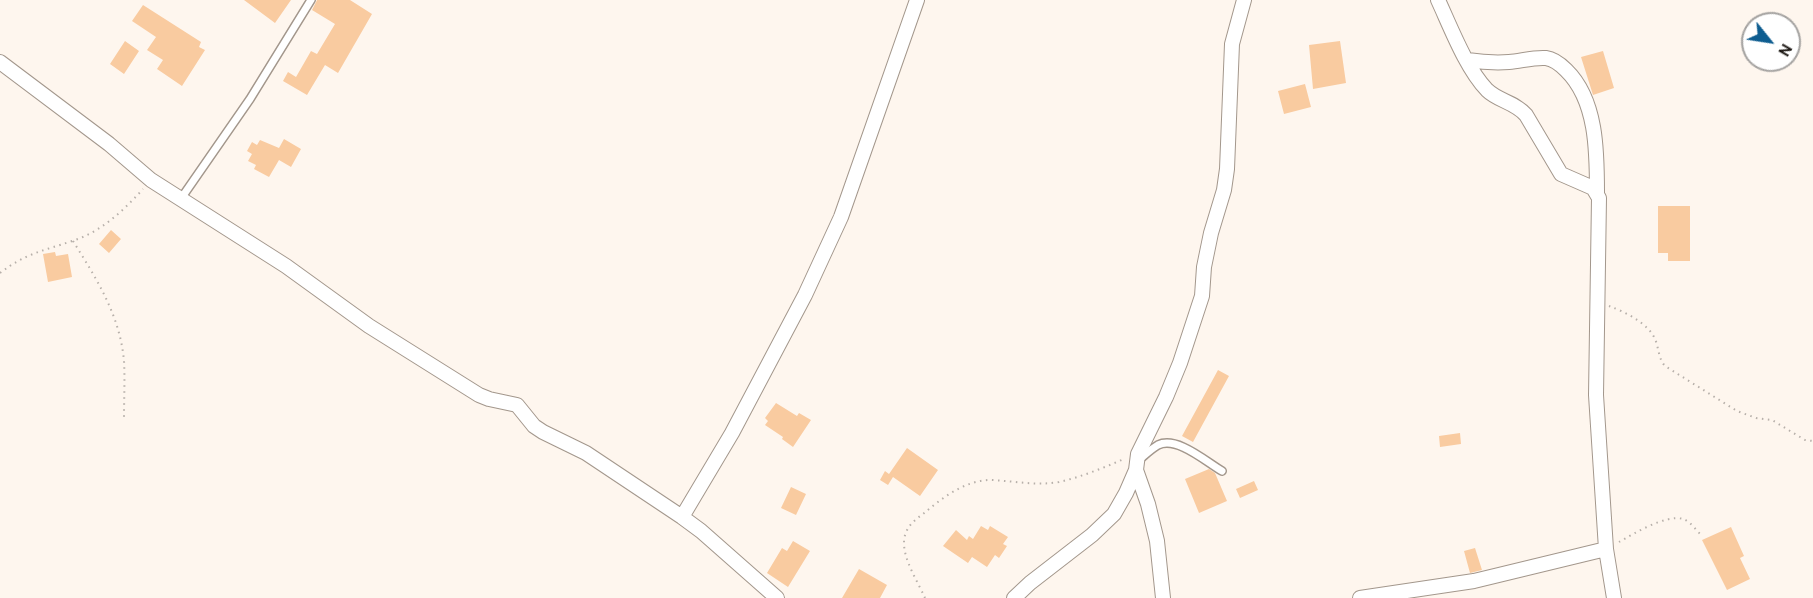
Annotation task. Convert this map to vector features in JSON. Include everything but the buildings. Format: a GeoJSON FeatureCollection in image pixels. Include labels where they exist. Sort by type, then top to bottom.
{"type":"FeatureCollection","features":[{"type":"Feature","properties":{"kind":"street"},"geometry":{"type":"LineString","coordinates":[[682,517],[732,433],[805,295],[841,217],[917,0]]}},
{"type":"Feature","properties":{"kind":"street"},"geometry":{"type":"LineString","coordinates":[[1014,598],[1092,535],[1114,514],[1126,493],[1180,363],[1202,296],[1204,267],[1224,190],[1227,169],[1232,44],[1244,0]]}},
{"type":"Feature","properties":{"kind":"street"},"geometry":{"type":"LineString","coordinates":[[1438,0],[1467,60],[1489,92],[1519,108],[1526,115],[1561,174],[1589,186],[1597,193]]}},
{"type":"Feature","properties":{"kind":"street"},"geometry":{"type":"LineString","coordinates":[[1467,60],[1491,63],[1545,58],[1554,60],[1574,78],[1589,109],[1599,198],[1596,395],[1606,549],[1614,598]]}},
{"type":"Feature","properties":{"kind":"street"},"geometry":{"type":"LineString","coordinates":[[0,62],[180,200],[286,266],[369,326],[479,395],[517,405],[534,426],[586,453],[682,517],[777,598]]}},
{"type":"Feature","properties":{"kind":"street"},"geometry":{"type":"LineString","coordinates":[[1137,462],[1157,541],[1163,598]]}},
{"type":"Feature","properties":{"kind":"street"},"geometry":{"type":"LineString","coordinates":[[1360,598],[1484,579],[1606,549]]}},
{"type":"Feature","properties":{"kind":"lane"},"geometry":{"type":"LineString","coordinates":[[180,200],[250,99],[311,0]]}},
{"type":"Feature","properties":{"kind":"lane"},"geometry":{"type":"LineString","coordinates":[[1137,462],[1157,446],[1170,442],[1182,446],[1222,471]]}},
{"type":"Feature","properties":{"kind":"path"},"geometry":{"type":"LineString","coordinates":[[0,273],[27,255],[73,241],[104,226],[151,180]]}},
{"type":"Feature","properties":{"kind":"path"},"geometry":{"type":"LineString","coordinates":[[73,241],[98,280],[119,332],[123,358],[124,417]]}},
{"type":"Feature","properties":{"kind":"path"},"geometry":{"type":"LineString","coordinates":[[1596,303],[1623,311],[1646,327],[1656,341],[1662,363],[1671,370],[1737,411],[1756,418],[1772,420],[1805,440],[1813,441]]}},
{"type":"Feature","properties":{"kind":"path"},"geometry":{"type":"LineString","coordinates":[[925,598],[909,561],[904,537],[913,522],[954,490],[968,484],[990,480],[1030,485],[1060,481],[1137,462]]}},
{"type":"Feature","properties":{"kind":"path"},"geometry":{"type":"LineString","coordinates":[[1606,549],[1640,530],[1672,518],[1689,522],[1701,535]]}}]}
